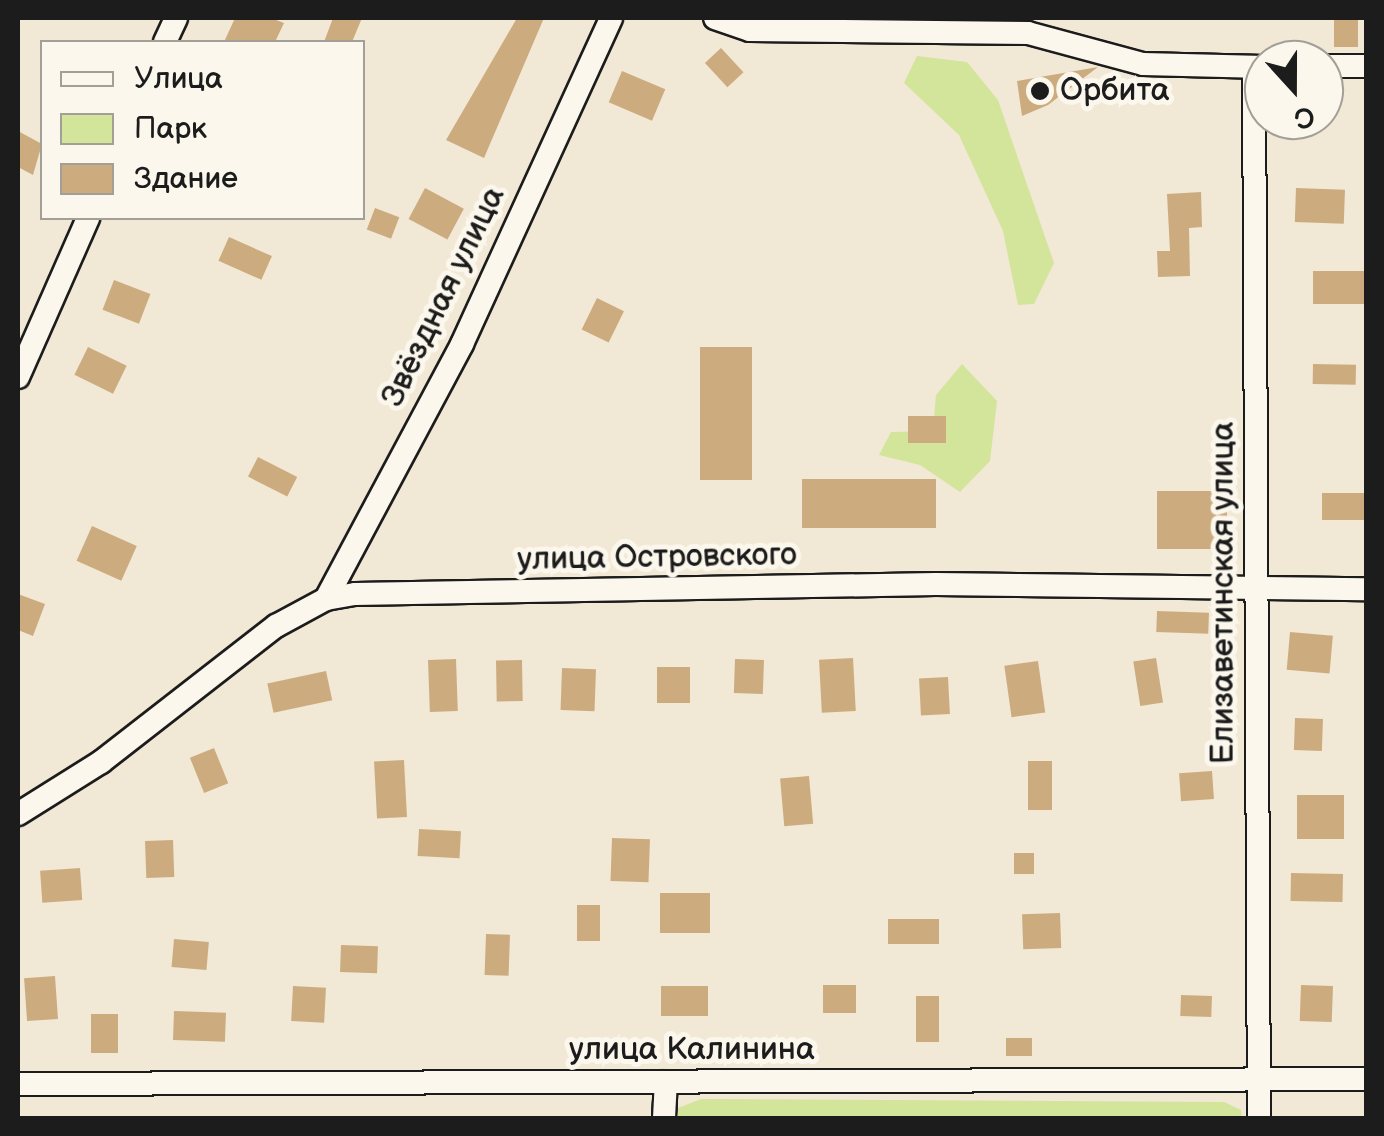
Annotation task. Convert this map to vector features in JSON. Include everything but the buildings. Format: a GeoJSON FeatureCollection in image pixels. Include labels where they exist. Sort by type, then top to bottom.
{"type":"FeatureCollection","features":[{"type":"Feature","properties":{"kind":"street","name":"Звёздная улица"},"geometry":{"type":"LineString","coordinates":[[326,599],[462,344],[611,18]]}},
{"type":"Feature","properties":{"kind":"street"},"geometry":{"type":"LineString","coordinates":[[715,18],[750,30],[1028,33],[1143,64],[1244,67]]}},
{"type":"Feature","properties":{"kind":"street","name":"Елизаветинская улица"},"geometry":{"type":"LineString","coordinates":[[1259,140],[1260,1118]]}},
{"type":"Feature","properties":{"kind":"street"},"geometry":{"type":"LineString","coordinates":[[18,377],[87,220]]}},
{"type":"Feature","properties":{"kind":"street","name":"улица Островского"},"geometry":{"type":"LineString","coordinates":[[18,814],[101,762],[276,626],[326,599],[383,592],[629,594],[936,584],[1366,590]]}},
{"type":"Feature","properties":{"kind":"street","name":"улица Калинина"},"geometry":{"type":"LineString","coordinates":[[18,1084],[1366,1078]]}},
{"type":"Feature","properties":{"kind":"street"},"geometry":{"type":"LineString","coordinates":[[664,1118],[666,1082]]}},
{"type":"Feature","properties":{"kind":"green space"},"geometry":{"type":"Polygon","coordinates":[[[917,56],[967,62],[998,100],[1054,263],[1034,304],[1018,305],[1003,231],[959,135],[904,83],[917,56]]]}},
{"type":"Feature","properties":{"kind":"green space"},"geometry":{"type":"Polygon","coordinates":[[[962,364],[997,401],[990,461],[960,492],[920,465],[879,455],[891,432],[933,431],[936,395],[962,364]]]}},
{"type":"Feature","properties":{"kind":"green space"},"geometry":{"type":"Polygon","coordinates":[[[701,1099],[1224,1102],[1241,1110],[1242,1118],[678,1118],[678,1108],[701,1099]]]}},
{"type":"Feature","properties":{"kind":"place","name":"Орбита"},"geometry":{"type":"Point","coordinates":[1040,91]}}]}
